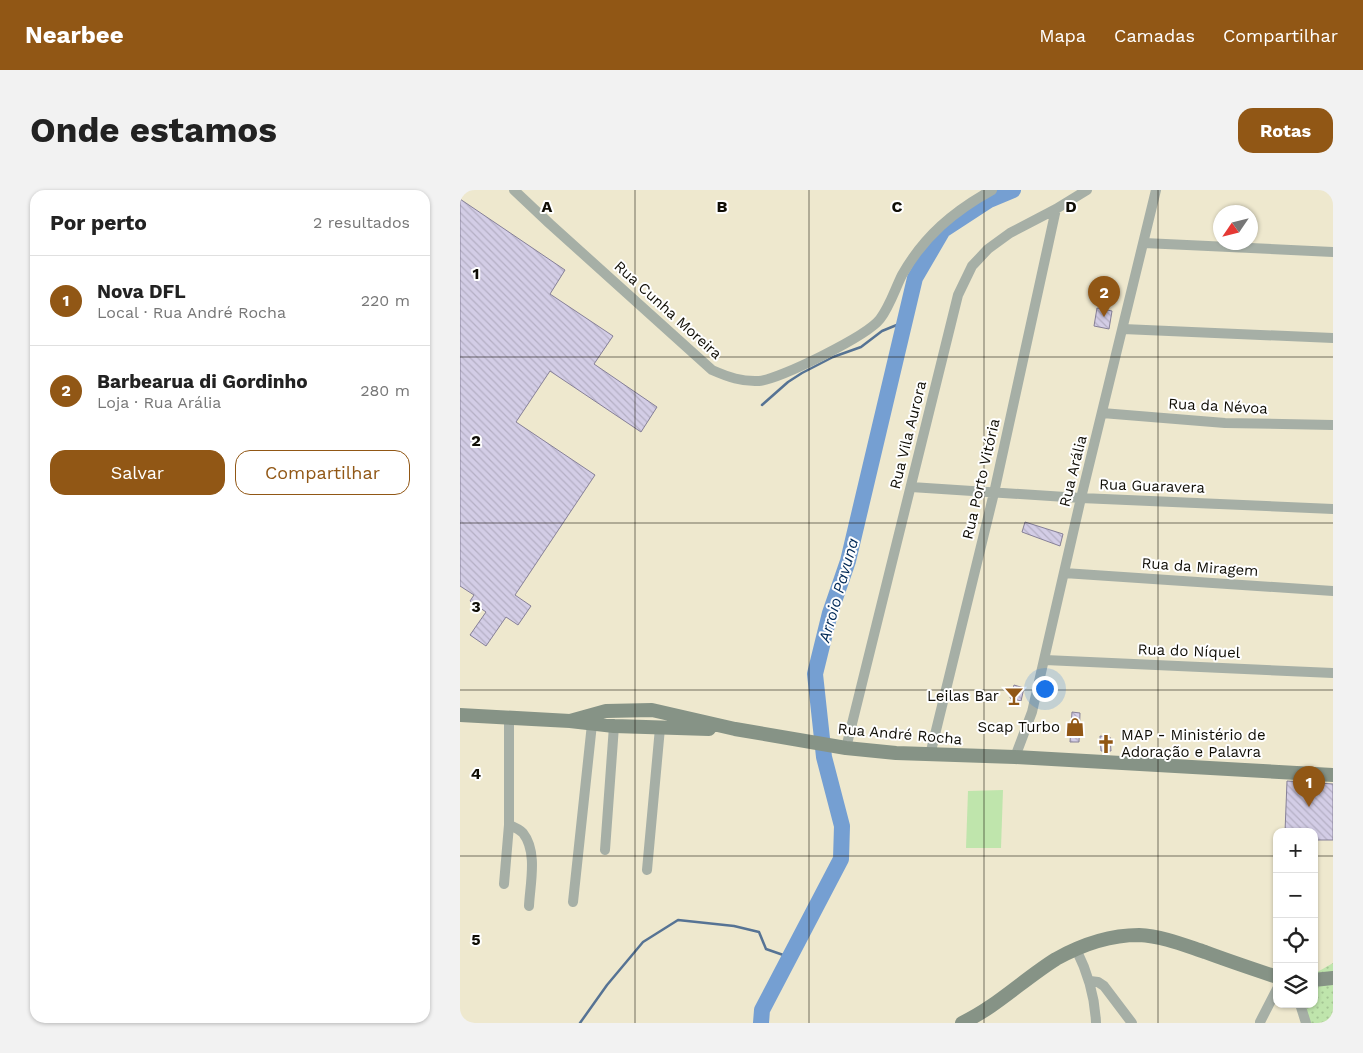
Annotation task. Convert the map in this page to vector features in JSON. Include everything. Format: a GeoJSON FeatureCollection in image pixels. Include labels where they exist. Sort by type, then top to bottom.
{"type":"FeatureCollection","features":[{"type":"Feature","properties":{"kind":"main road","name":"Rua André Rocha"},"geometry":{"type":"LineString","coordinates":[[570,721],[606,711],[652,710],[735,729],[844,748],[930,755],[1015,757],[1333,775]]}},
{"type":"Feature","properties":{"kind":"main road","name":"Rua André Rocha"},"geometry":{"type":"LineString","coordinates":[[460,715],[570,721],[614,726],[735,729]]}},
{"type":"Feature","properties":{"kind":"main road"},"geometry":{"type":"LineString","coordinates":[[962,1023],[983,1018],[1034,974],[1076,949],[1108,938],[1139,935],[1154,937],[1181,944],[1273,976]]}},
{"type":"Feature","properties":{"kind":"main road"},"geometry":{"type":"LineString","coordinates":[[1318,980],[1333,978]]}},
{"type":"Feature","properties":{"kind":"street","name":"Rua Cunha Moreira"},"geometry":{"type":"LineString","coordinates":[[514,190],[712,370],[746,382],[762,381],[776,377],[842,346],[874,325],[884,313],[901,277],[914,254],[924,242],[948,218],[992,190]]}},
{"type":"Feature","properties":{"kind":"street","name":"Rua Vila Aurora"},"geometry":{"type":"LineString","coordinates":[[844,748],[958,295],[972,266],[988,248],[1010,233],[1087,190]]}},
{"type":"Feature","properties":{"kind":"street","name":"Rua Arália"},"geometry":{"type":"LineString","coordinates":[[1015,757],[1032,712],[1045,660],[1081,498],[1156,190]]}},
{"type":"Feature","properties":{"kind":"street","name":"Rua Porto Vitória"},"geometry":{"type":"LineString","coordinates":[[930,755],[994,493],[1056,209]]}},
{"type":"Feature","properties":{"kind":"street"},"geometry":{"type":"LineString","coordinates":[[1144,243],[1333,252]]}},
{"type":"Feature","properties":{"kind":"street"},"geometry":{"type":"LineString","coordinates":[[1123,328],[1333,338]]}},
{"type":"Feature","properties":{"kind":"street","name":"Rua da Névoa"},"geometry":{"type":"LineString","coordinates":[[1102,413],[1225,423],[1333,425]]}},
{"type":"Feature","properties":{"kind":"street","name":"Rua Guaravera"},"geometry":{"type":"LineString","coordinates":[[911,487],[1081,498],[1333,509]]}},
{"type":"Feature","properties":{"kind":"street","name":"Rua da Miragem"},"geometry":{"type":"LineString","coordinates":[[1064,573],[1333,591]]}},
{"type":"Feature","properties":{"kind":"street","name":"Rua do Níquel"},"geometry":{"type":"LineString","coordinates":[[1045,660],[1333,672]]}},
{"type":"Feature","properties":{"kind":"street"},"geometry":{"type":"LineString","coordinates":[[504,884],[509,825],[509,717]]}},
{"type":"Feature","properties":{"kind":"street"},"geometry":{"type":"LineString","coordinates":[[573,902],[592,724]]}},
{"type":"Feature","properties":{"kind":"street"},"geometry":{"type":"LineString","coordinates":[[605,850],[614,726]]}},
{"type":"Feature","properties":{"kind":"street"},"geometry":{"type":"LineString","coordinates":[[648,870],[660,728]]}},
{"type":"Feature","properties":{"kind":"street"},"geometry":{"type":"LineString","coordinates":[[509,825],[519,829],[524,834],[529,847],[531,860],[528,906]]}},
{"type":"Feature","properties":{"kind":"street"},"geometry":{"type":"LineString","coordinates":[[1076,949],[1090,981],[1096,1023]]}},
{"type":"Feature","properties":{"kind":"street"},"geometry":{"type":"LineString","coordinates":[[1090,981],[1098,982],[1104,986],[1132,1023]]}},
{"type":"Feature","properties":{"kind":"street"},"geometry":{"type":"LineString","coordinates":[[1260,1022],[1273,997]]}},
{"type":"Feature","properties":{"kind":"street"},"geometry":{"type":"LineString","coordinates":[[1301,1008],[1306,1023]]}},
{"type":"Feature","properties":{"kind":"green space"},"geometry":{"type":"Polygon","coordinates":[[[1003,790],[1001,848],[966,848],[968,791],[1003,790]]]}},
{"type":"Feature","properties":{"kind":"green space"},"geometry":{"type":"Polygon","coordinates":[[[1333,963],[1333,1023],[1307,1023],[1303,1008],[1318,1008],[1318,972],[1333,963]]]}},
{"type":"Feature","properties":{"kind":"building"},"geometry":{"type":"Polygon","coordinates":[[[460,199],[565,270],[550,294],[613,336],[594,364],[657,407],[641,432],[550,371],[516,422],[595,475],[515,595],[531,606],[518,625],[506,617],[486,646],[470,635],[486,612],[470,601],[474,595],[460,586],[460,199]]]}},
{"type":"Feature","properties":{"kind":"building"},"geometry":{"type":"Polygon","coordinates":[[[1097,308],[1112,311],[1109,329],[1094,326],[1097,308]]]}},
{"type":"Feature","properties":{"kind":"building"},"geometry":{"type":"Polygon","coordinates":[[[1025,522],[1063,534],[1060,546],[1022,532],[1025,522]]]}},
{"type":"Feature","properties":{"kind":"building"},"geometry":{"type":"Polygon","coordinates":[[[1014,685],[1024,688],[1021,701],[1010,698],[1014,685]]]}},
{"type":"Feature","properties":{"kind":"building","name":"Scap Turbo"},"geometry":{"type":"Polygon","coordinates":[[[1072,712],[1080,713],[1079,742],[1070,742],[1072,712]]]}},
{"type":"Feature","properties":{"kind":"building","name":"MAP - Ministério de Adoração e Palavra"},"geometry":{"type":"Polygon","coordinates":[[[1100,736],[1110,737],[1111,751],[1101,751],[1100,736]]]}},
{"type":"Feature","properties":{"kind":"building"},"geometry":{"type":"Polygon","coordinates":[[[1287,781],[1333,784],[1333,840],[1318,840],[1318,828],[1285,828],[1287,781]]]}},
{"type":"Feature","properties":{"kind":"waterway","name":"Arroio Pavuna"},"geometry":{"type":"LineString","coordinates":[[761,1023],[762,1010],[841,859],[842,826],[824,757],[815,674],[830,613],[848,561],[915,278],[943,230],[989,200],[1013,190]]}},
{"type":"Feature","properties":{"kind":"waterway"},"geometry":{"type":"LineString","coordinates":[[762,405],[788,382],[802,373],[833,357],[861,347],[882,331],[904,322]]}},
{"type":"Feature","properties":{"kind":"waterway"},"geometry":{"type":"LineString","coordinates":[[580,1023],[607,985],[643,942],[678,920],[734,926],[759,932],[766,949],[789,957]]}},
{"type":"Feature","properties":{"kind":"place","name":"Barbearua di Gordinho"},"geometry":{"type":"Point","coordinates":[1104,317]}},
{"type":"Feature","properties":{"kind":"place","name":"Leilas Bar"},"geometry":{"type":"Point","coordinates":[1014,696]}},
{"type":"Feature","properties":{"kind":"place","name":"Scap Turbo"},"geometry":{"type":"Point","coordinates":[1075,727]}},
{"type":"Feature","properties":{"kind":"place","name":"MAP - Ministério de Adoração e Palavra"},"geometry":{"type":"Point","coordinates":[1106,744]}},
{"type":"Feature","properties":{"kind":"place","name":"Nova DFL"},"geometry":{"type":"Point","coordinates":[1309,807]}}]}
